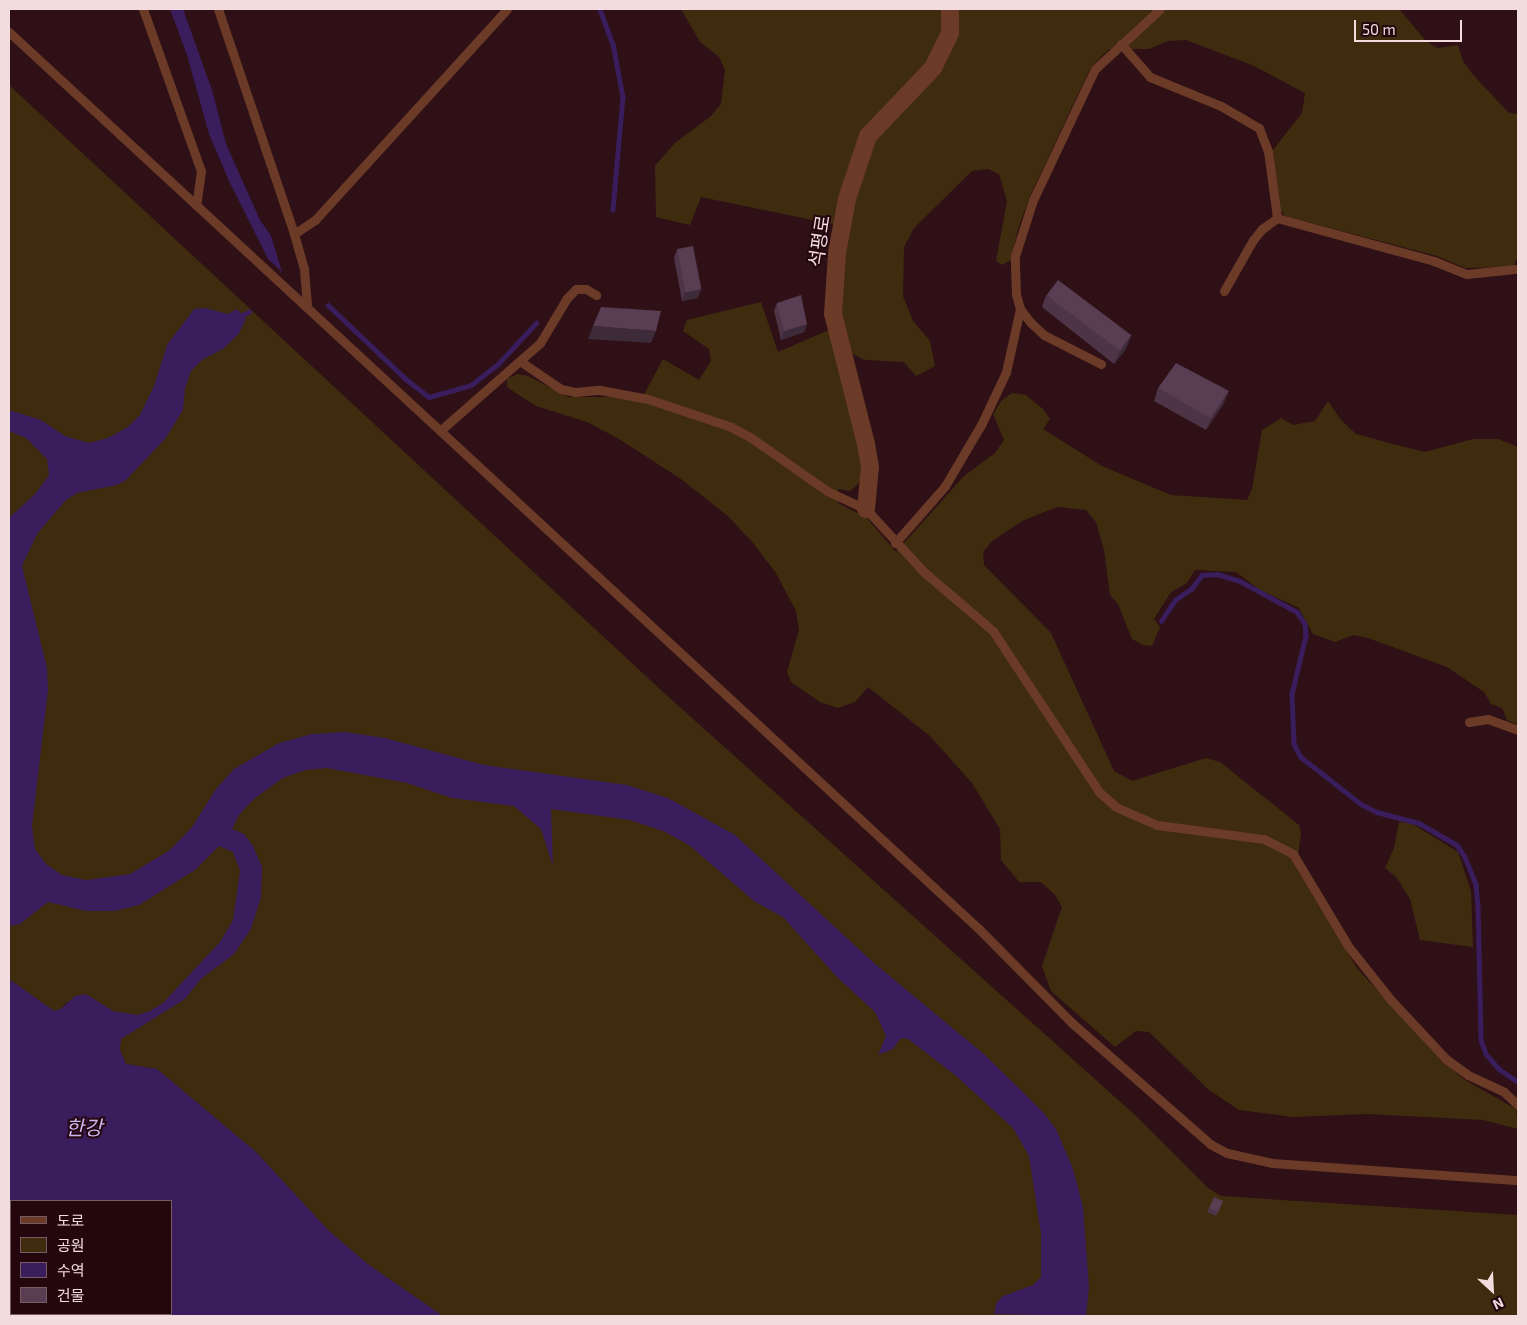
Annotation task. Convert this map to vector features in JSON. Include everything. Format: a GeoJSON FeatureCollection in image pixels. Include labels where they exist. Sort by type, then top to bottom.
{"type":"FeatureCollection","features":[{"type":"Feature","properties":{"kind":"street","name":"석평로"},"geometry":{"type":"LineString","coordinates":[[866,509],[870,467],[866,444],[833,314],[837,254],[847,199],[868,136],[932,68],[950,33],[950,9]]}},
{"type":"Feature","properties":{"kind":"lane"},"geometry":{"type":"LineString","coordinates":[[143,9],[199,166],[196,205]]}},
{"type":"Feature","properties":{"kind":"lane"},"geometry":{"type":"LineString","coordinates":[[218,9],[294,234],[304,270],[308,306]]}},
{"type":"Feature","properties":{"kind":"lane"},"geometry":{"type":"LineString","coordinates":[[294,234],[315,220],[507,9]]}},
{"type":"Feature","properties":{"kind":"lane"},"geometry":{"type":"LineString","coordinates":[[894,543],[946,486],[981,425],[1006,372],[1020,309],[1013,279],[1015,256],[1033,200],[1095,69],[1160,9]]}},
{"type":"Feature","properties":{"kind":"lane"},"geometry":{"type":"LineString","coordinates":[[9,32],[308,306],[978,928],[1072,1023],[1210,1144],[1227,1153],[1272,1163],[1518,1180]]}},
{"type":"Feature","properties":{"kind":"lane"},"geometry":{"type":"LineString","coordinates":[[1120,44],[1150,77],[1221,106],[1259,128],[1268,150],[1277,218]]}},
{"type":"Feature","properties":{"kind":"lane"},"geometry":{"type":"LineString","coordinates":[[1224,291],[1253,240],[1262,228],[1277,218],[1434,261],[1467,274],[1517,269]]}},
{"type":"Feature","properties":{"kind":"lane"},"geometry":{"type":"LineString","coordinates":[[440,430],[547,336],[567,298],[576,290],[586,289],[596,295]]}},
{"type":"Feature","properties":{"kind":"lane"},"geometry":{"type":"LineString","coordinates":[[1020,309],[1044,335],[1101,364]]}},
{"type":"Feature","properties":{"kind":"lane"},"geometry":{"type":"LineString","coordinates":[[520,361],[561,389],[600,390],[648,399],[731,427],[750,437],[827,491],[866,509],[894,543],[993,631],[1099,792],[1116,807],[1157,825],[1264,839],[1292,854],[1348,946],[1391,1000],[1446,1058],[1468,1075],[1504,1092],[1518,1105]]}},
{"type":"Feature","properties":{"kind":"lane"},"geometry":{"type":"LineString","coordinates":[[1469,722],[1488,719],[1518,730]]}},
{"type":"Feature","properties":{"kind":"green space"},"geometry":{"type":"Polygon","coordinates":[[[681,9],[1399,9],[1427,42],[1438,48],[1458,45],[1463,61],[1474,76],[1509,113],[1518,114],[1518,257],[1513,267],[1465,268],[1437,256],[1285,216],[1278,206],[1273,150],[1302,113],[1305,93],[1252,65],[1186,40],[1168,41],[1149,49],[1109,49],[1091,67],[1030,196],[1018,229],[1011,260],[1002,265],[996,261],[1007,201],[999,174],[988,169],[972,171],[914,228],[904,247],[903,296],[913,321],[930,341],[935,366],[916,376],[904,362],[865,360],[853,354],[842,342],[838,319],[846,227],[701,197],[690,225],[656,217],[655,166],[675,143],[711,116],[721,104],[725,70],[719,57],[700,42],[681,9]]]}},
{"type":"Feature","properties":{"kind":"green space"},"geometry":{"type":"Polygon","coordinates":[[[9,85],[663,692],[1135,1115],[1208,1188],[1221,1196],[1518,1215],[1518,1316],[443,1316],[369,1265],[329,1231],[256,1152],[157,1069],[126,1064],[120,1050],[67,1002],[61,1009],[54,1011],[9,979],[9,85]]]}},
{"type":"Feature","properties":{"kind":"green space"},"geometry":{"type":"Polygon","coordinates":[[[761,302],[778,352],[829,330],[864,470],[859,483],[850,491],[838,489],[838,503],[867,518],[896,552],[964,476],[995,453],[1004,440],[993,414],[1002,400],[1012,393],[1026,395],[1043,409],[1050,419],[1043,429],[1102,466],[1171,495],[1247,500],[1252,489],[1262,430],[1281,418],[1293,425],[1315,421],[1328,401],[1341,420],[1356,434],[1425,452],[1473,439],[1498,439],[1518,447],[1518,725],[1507,720],[1502,708],[1491,704],[1484,692],[1447,667],[1368,638],[1353,635],[1335,642],[1313,634],[1299,608],[1260,590],[1236,572],[1195,570],[1187,583],[1171,592],[1154,619],[1160,627],[1152,646],[1143,645],[1132,639],[1118,604],[1110,595],[1104,550],[1096,522],[1086,510],[1057,507],[1022,521],[992,541],[983,552],[984,565],[1051,633],[1114,771],[1132,781],[1206,758],[1220,762],[1299,825],[1301,834],[1296,868],[1357,968],[1442,1061],[1465,1080],[1516,1109],[1518,1129],[1483,1120],[1367,1114],[1293,1117],[1239,1110],[1209,1090],[1149,1032],[1136,1031],[1115,1047],[1051,991],[1042,966],[1062,907],[1055,895],[1041,882],[1019,882],[1001,860],[1000,829],[972,783],[930,736],[868,687],[855,702],[838,708],[820,702],[791,682],[787,672],[799,630],[796,611],[776,573],[753,543],[728,516],[681,479],[619,439],[587,422],[536,406],[507,387],[507,379],[517,374],[528,376],[568,397],[611,397],[640,402],[663,359],[699,380],[711,361],[709,349],[683,331],[687,320],[761,302]]]}},
{"type":"Feature","properties":{"kind":"green space"},"geometry":{"type":"Polygon","coordinates":[[[1399,822],[1411,823],[1458,852],[1471,891],[1473,947],[1420,940],[1410,899],[1397,878],[1385,868],[1394,848],[1399,822]]]}},
{"type":"Feature","properties":{"kind":"water"},"geometry":{"type":"Polygon","coordinates":[[[170,9],[183,9],[213,93],[226,144],[260,220],[271,236],[282,272],[268,259],[229,181],[209,134],[187,55],[170,9]]]}},
{"type":"Feature","properties":{"kind":"water","name":"한강"},"geometry":{"type":"Polygon","coordinates":[[[205,308],[228,314],[237,309],[246,319],[238,335],[223,349],[203,359],[191,371],[185,388],[183,410],[165,439],[126,480],[117,485],[77,493],[65,501],[37,534],[22,566],[47,668],[48,690],[32,826],[35,849],[46,864],[62,875],[86,880],[130,874],[170,850],[192,827],[216,789],[234,769],[279,743],[312,734],[345,732],[385,738],[484,765],[627,785],[668,798],[735,835],[874,963],[985,1055],[1043,1112],[1056,1129],[1073,1169],[1083,1207],[1089,1287],[1086,1316],[994,1314],[996,1303],[1003,1296],[1033,1285],[1041,1277],[1041,1234],[1029,1156],[1013,1128],[955,1075],[908,1039],[901,1038],[893,1049],[878,1055],[886,1036],[875,1012],[837,977],[783,917],[754,901],[689,845],[663,831],[630,820],[551,809],[553,866],[541,829],[514,806],[452,798],[407,783],[327,768],[305,770],[283,778],[255,798],[239,815],[232,829],[244,834],[253,846],[262,867],[261,897],[251,929],[234,954],[201,979],[185,999],[121,1039],[120,1050],[126,1064],[157,1069],[256,1152],[329,1231],[369,1265],[443,1316],[9,1316],[9,979],[54,1011],[61,1009],[75,996],[86,994],[113,1011],[137,1015],[150,1011],[163,1003],[220,942],[233,920],[240,871],[233,852],[219,846],[195,870],[139,905],[115,911],[86,911],[48,902],[20,924],[9,926],[9,518],[36,493],[49,475],[47,459],[26,438],[9,431],[9,410],[41,420],[65,436],[89,443],[108,438],[128,427],[140,415],[154,386],[167,345],[194,309],[205,308]]]}},
{"type":"Feature","properties":{"kind":"building"},"geometry":{"type":"Polygon","coordinates":[[[693,246],[701,289],[686,292],[677,249],[693,246]]]}},
{"type":"Feature","properties":{"kind":"building"},"geometry":{"type":"Polygon","coordinates":[[[1058,280],[1131,335],[1120,351],[1047,295],[1058,280]]]}},
{"type":"Feature","properties":{"kind":"building"},"geometry":{"type":"Polygon","coordinates":[[[801,295],[807,324],[784,331],[777,303],[801,295]]]}},
{"type":"Feature","properties":{"kind":"building"},"geometry":{"type":"Polygon","coordinates":[[[601,307],[661,311],[656,331],[593,326],[601,307]]]}},
{"type":"Feature","properties":{"kind":"building"},"geometry":{"type":"Polygon","coordinates":[[[1176,363],[1229,391],[1211,418],[1158,388],[1176,363]]]}},
{"type":"Feature","properties":{"kind":"building"},"geometry":{"type":"Polygon","coordinates":[[[1214,1197],[1223,1201],[1218,1212],[1209,1208],[1214,1197]]]}},
{"type":"Feature","properties":{"kind":"waterway"},"geometry":{"type":"LineString","coordinates":[[600,9],[613,44],[623,97],[613,210]]}},
{"type":"Feature","properties":{"kind":"waterway"},"geometry":{"type":"LineString","coordinates":[[328,305],[406,379],[429,397],[471,385],[498,364],[536,323]]}},
{"type":"Feature","properties":{"kind":"waterway"},"geometry":{"type":"LineString","coordinates":[[237,317],[249,312]]}},
{"type":"Feature","properties":{"kind":"waterway"},"geometry":{"type":"LineString","coordinates":[[1161,621],[1175,600],[1191,589],[1202,575],[1217,574],[1240,581],[1297,612],[1305,624],[1306,636],[1292,694],[1294,744],[1301,757],[1361,804],[1377,812],[1419,823],[1457,845],[1465,857],[1476,884],[1478,905],[1481,1040],[1486,1054],[1499,1069],[1518,1082]]}}]}
